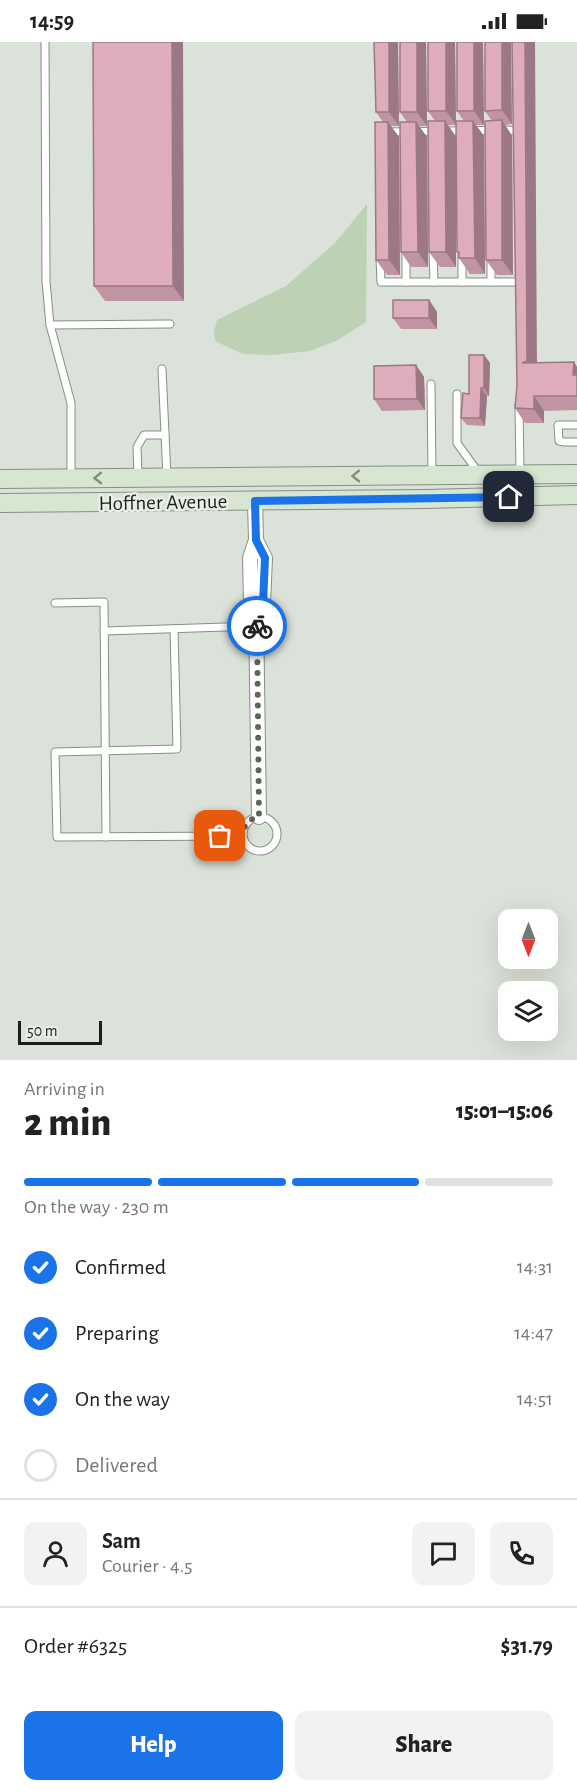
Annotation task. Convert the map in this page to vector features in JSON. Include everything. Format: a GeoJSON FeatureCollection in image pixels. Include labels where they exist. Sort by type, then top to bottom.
{"type":"FeatureCollection","features":[{"type":"Feature","properties":{"kind":"main road","name":"Hoffner Avenue"},"geometry":{"type":"LineString","coordinates":[[0,479],[577,474]]}},
{"type":"Feature","properties":{"kind":"main road"},"geometry":{"type":"LineString","coordinates":[[63,503],[95,494],[143,494],[158,491],[164,486],[167,477]]}},
{"type":"Feature","properties":{"kind":"main road"},"geometry":{"type":"LineString","coordinates":[[0,494],[42,494],[55,491],[71,479]]}},
{"type":"Feature","properties":{"kind":"main road"},"geometry":{"type":"LineString","coordinates":[[464,498],[487,490],[577,487]]}},
{"type":"Feature","properties":{"kind":"main road","name":"Hoffner Avenue"},"geometry":{"type":"LineString","coordinates":[[0,503],[577,495]]}},
{"type":"Feature","properties":{"kind":"street"},"geometry":{"type":"LineString","coordinates":[[255,501],[256,540],[250,558],[250,604],[256,620],[259,817]]}},
{"type":"Feature","properties":{"kind":"lane"},"geometry":{"type":"LineString","coordinates":[[45,42],[46,281],[50,325],[71,403],[71,479]]}},
{"type":"Feature","properties":{"kind":"lane"},"geometry":{"type":"LineString","coordinates":[[489,119],[490,142]]}},
{"type":"Feature","properties":{"kind":"lane"},"geometry":{"type":"LineString","coordinates":[[518,119],[518,142]]}},
{"type":"Feature","properties":{"kind":"lane"},"geometry":{"type":"LineString","coordinates":[[404,120],[405,143]]}},
{"type":"Feature","properties":{"kind":"lane"},"geometry":{"type":"LineString","coordinates":[[432,120],[433,143]]}},
{"type":"Feature","properties":{"kind":"lane"},"geometry":{"type":"LineString","coordinates":[[461,120],[461,142]]}},
{"type":"Feature","properties":{"kind":"lane"},"geometry":{"type":"LineString","coordinates":[[380,132],[518,130]]}},
{"type":"Feature","properties":{"kind":"lane"},"geometry":{"type":"LineString","coordinates":[[380,247],[381,282],[518,282]]}},
{"type":"Feature","properties":{"kind":"lane"},"geometry":{"type":"LineString","coordinates":[[406,247],[406,282]]}},
{"type":"Feature","properties":{"kind":"lane"},"geometry":{"type":"LineString","coordinates":[[433,247],[434,282]]}},
{"type":"Feature","properties":{"kind":"lane"},"geometry":{"type":"LineString","coordinates":[[462,247],[462,282]]}},
{"type":"Feature","properties":{"kind":"lane"},"geometry":{"type":"LineString","coordinates":[[490,247],[491,282]]}},
{"type":"Feature","properties":{"kind":"lane"},"geometry":{"type":"LineString","coordinates":[[518,270],[518,293]]}},
{"type":"Feature","properties":{"kind":"lane"},"geometry":{"type":"LineString","coordinates":[[50,325],[170,324]]}},
{"type":"Feature","properties":{"kind":"lane"},"geometry":{"type":"LineString","coordinates":[[162,369],[167,477]]}},
{"type":"Feature","properties":{"kind":"lane"},"geometry":{"type":"LineString","coordinates":[[431,384],[432,475]]}},
{"type":"Feature","properties":{"kind":"lane"},"geometry":{"type":"LineString","coordinates":[[457,394],[457,443],[479,474]]}},
{"type":"Feature","properties":{"kind":"lane"},"geometry":{"type":"LineString","coordinates":[[519,400],[520,474]]}},
{"type":"Feature","properties":{"kind":"lane"},"geometry":{"type":"LineString","coordinates":[[577,425],[558,425],[559,441],[577,442]]}},
{"type":"Feature","properties":{"kind":"lane"},"geometry":{"type":"LineString","coordinates":[[138,478],[137,447],[144,435],[165,435]]}},
{"type":"Feature","properties":{"kind":"lane"},"geometry":{"type":"LineString","coordinates":[[55,603],[104,602],[106,837]]}},
{"type":"Feature","properties":{"kind":"lane"},"geometry":{"type":"LineString","coordinates":[[104,631],[174,629],[256,620]]}},
{"type":"Feature","properties":{"kind":"lane"},"geometry":{"type":"LineString","coordinates":[[174,629],[177,749],[56,752],[57,837],[243,836]]}},
{"type":"Feature","properties":{"kind":"lane"},"geometry":{"type":"LineString","coordinates":[[259,817],[270,820],[277,834],[273,844],[263,850],[252,849],[243,836],[243,830],[249,821],[259,817]]}},
{"type":"Feature","properties":{"kind":"green space"},"geometry":{"type":"Polygon","coordinates":[[[367,204],[366,322],[338,340],[310,351],[271,355],[243,354],[215,341],[214,332],[217,320],[286,286],[335,243],[367,204]]]}},
{"type":"Feature","properties":{"kind":"building"},"geometry":{"type":"Polygon","coordinates":[[[93,42],[172,42],[173,286],[94,286],[93,42]]]}},
{"type":"Feature","properties":{"kind":"building"},"geometry":{"type":"Polygon","coordinates":[[[374,42],[389,42],[389,112],[376,112],[374,42]]]}},
{"type":"Feature","properties":{"kind":"building"},"geometry":{"type":"Polygon","coordinates":[[[400,42],[417,42],[417,112],[400,112],[400,42]]]}},
{"type":"Feature","properties":{"kind":"building"},"geometry":{"type":"Polygon","coordinates":[[[428,42],[446,42],[446,111],[428,111],[428,42]]]}},
{"type":"Feature","properties":{"kind":"building"},"geometry":{"type":"Polygon","coordinates":[[[457,42],[474,42],[474,111],[457,111],[457,42]]]}},
{"type":"Feature","properties":{"kind":"building"},"geometry":{"type":"Polygon","coordinates":[[[485,42],[502,42],[502,110],[485,111],[485,42]]]}},
{"type":"Feature","properties":{"kind":"building"},"geometry":{"type":"Polygon","coordinates":[[[512,42],[525,42],[527,361],[522,363],[574,362],[573,375],[577,375],[577,396],[534,396],[534,409],[515,408],[517,386],[512,42]]]}},
{"type":"Feature","properties":{"kind":"building"},"geometry":{"type":"Polygon","coordinates":[[[502,120],[502,260],[486,260],[485,121],[502,120]]]}},
{"type":"Feature","properties":{"kind":"building"},"geometry":{"type":"Polygon","coordinates":[[[428,121],[445,121],[446,252],[429,252],[428,121]]]}},
{"type":"Feature","properties":{"kind":"building"},"geometry":{"type":"Polygon","coordinates":[[[456,121],[473,121],[475,258],[459,258],[459,252],[457,252],[456,121]]]}},
{"type":"Feature","properties":{"kind":"building"},"geometry":{"type":"Polygon","coordinates":[[[375,122],[388,122],[389,260],[376,260],[375,122]]]}},
{"type":"Feature","properties":{"kind":"building"},"geometry":{"type":"Polygon","coordinates":[[[400,122],[416,122],[418,252],[401,252],[400,122]]]}},
{"type":"Feature","properties":{"kind":"building"},"geometry":{"type":"Polygon","coordinates":[[[393,300],[429,300],[429,318],[393,318],[393,300]]]}},
{"type":"Feature","properties":{"kind":"building"},"geometry":{"type":"Polygon","coordinates":[[[469,355],[484,355],[484,388],[481,388],[480,418],[461,418],[463,393],[469,394],[469,355]]]}},
{"type":"Feature","properties":{"kind":"building"},"geometry":{"type":"Polygon","coordinates":[[[416,365],[417,399],[374,399],[374,366],[416,365]]]}},
{"type":"Feature","properties":{"kind":"way so far"},"geometry":{"type":"LineString","coordinates":[[220,836],[243,836],[245,825],[253,818],[259,817],[257,626]]}},
{"type":"Feature","properties":{"kind":"route"},"geometry":{"type":"LineString","coordinates":[[257,626],[256,614],[263,604],[265,558],[256,540],[255,501],[509,497]]}}]}
